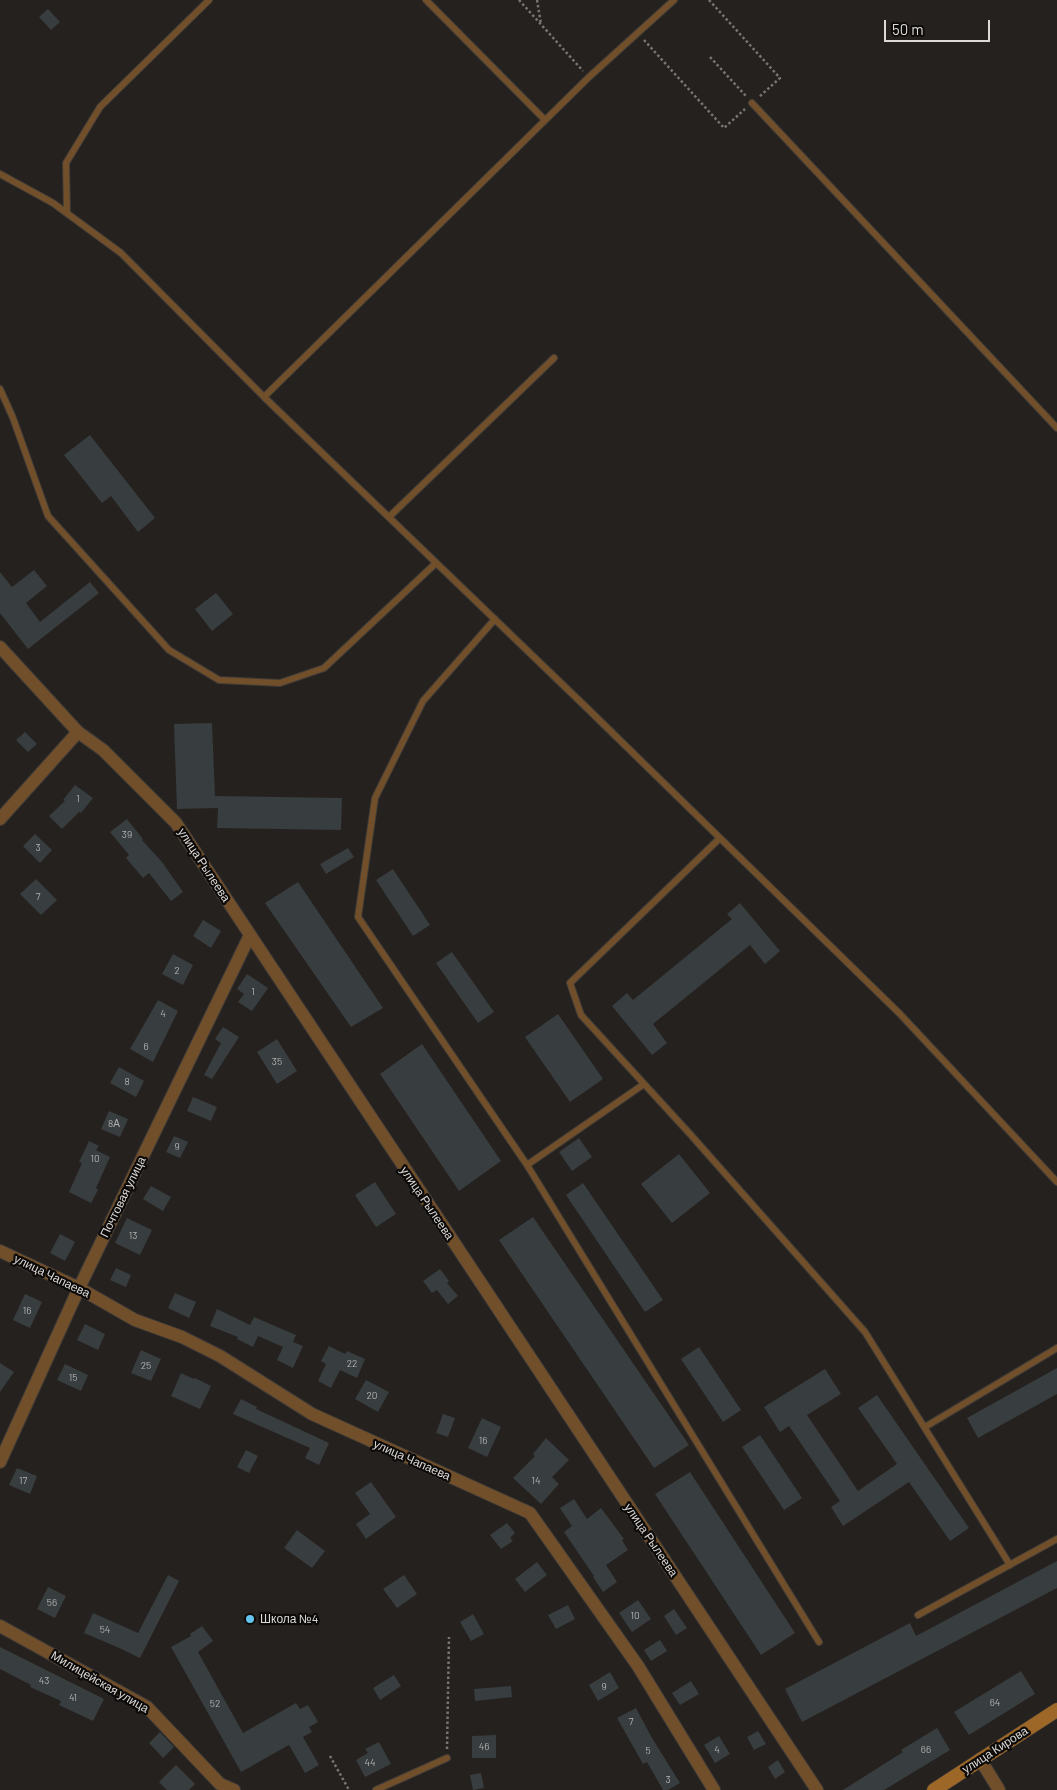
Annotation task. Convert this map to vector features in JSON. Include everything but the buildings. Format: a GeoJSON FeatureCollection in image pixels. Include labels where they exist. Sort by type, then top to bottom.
{"type":"FeatureCollection","features":[{"type":"Feature","properties":{"kind":"main road","name":"улица Кирова"},"geometry":{"type":"LineString","coordinates":[[934,1790],[1057,1710]]}},
{"type":"Feature","properties":{"kind":"street","name":"улица Рылеева"},"geometry":{"type":"LineString","coordinates":[[0,647],[78,732],[104,750],[176,823],[817,1790]]}},
{"type":"Feature","properties":{"kind":"street"},"geometry":{"type":"LineString","coordinates":[[0,819],[78,732]]}},
{"type":"Feature","properties":{"kind":"street","name":"Почтовая улица"},"geometry":{"type":"LineString","coordinates":[[0,1462],[79,1288],[250,935]]}},
{"type":"Feature","properties":{"kind":"street","name":"улица Чапаева"},"geometry":{"type":"LineString","coordinates":[[0,1251],[79,1288],[135,1320],[182,1337],[220,1356],[312,1414],[530,1513],[638,1666],[714,1790]]}},
{"type":"Feature","properties":{"kind":"street","name":"Милицейская улица"},"geometry":{"type":"LineString","coordinates":[[0,1626],[147,1707],[220,1784],[234,1790]]}},
{"type":"Feature","properties":{"kind":"street"},"geometry":{"type":"LineString","coordinates":[[980,1759],[999,1790]]}},
{"type":"Feature","properties":{"kind":"lane"},"geometry":{"type":"LineString","coordinates":[[67,213],[66,163],[100,107],[208,0]]}},
{"type":"Feature","properties":{"kind":"lane"},"geometry":{"type":"LineString","coordinates":[[426,0],[545,120]]}},
{"type":"Feature","properties":{"kind":"lane"},"geometry":{"type":"LineString","coordinates":[[264,397],[589,77],[674,0]]}},
{"type":"Feature","properties":{"kind":"lane"},"geometry":{"type":"LineString","coordinates":[[752,103],[1057,428]]}},
{"type":"Feature","properties":{"kind":"lane"},"geometry":{"type":"LineString","coordinates":[[0,174],[53,203],[121,254],[264,397],[900,1014],[1057,1182]]}},
{"type":"Feature","properties":{"kind":"lane"},"geometry":{"type":"LineString","coordinates":[[389,517],[554,358]]}},
{"type":"Feature","properties":{"kind":"lane"},"geometry":{"type":"LineString","coordinates":[[0,389],[13,418],[48,516],[170,650],[219,680],[280,683],[324,668],[436,563]]}},
{"type":"Feature","properties":{"kind":"lane"},"geometry":{"type":"LineString","coordinates":[[494,619],[423,701],[375,798],[358,917],[527,1166],[820,1642]]}},
{"type":"Feature","properties":{"kind":"lane"},"geometry":{"type":"LineString","coordinates":[[720,838],[570,983],[581,1015],[866,1332],[1010,1565]]}},
{"type":"Feature","properties":{"kind":"lane"},"geometry":{"type":"LineString","coordinates":[[527,1166],[644,1084]]}},
{"type":"Feature","properties":{"kind":"lane"},"geometry":{"type":"LineString","coordinates":[[925,1427],[1057,1348]]}},
{"type":"Feature","properties":{"kind":"lane"},"geometry":{"type":"LineString","coordinates":[[918,1614],[1057,1539]]}},
{"type":"Feature","properties":{"kind":"lane"},"geometry":{"type":"LineString","coordinates":[[376,1790],[447,1758]]}},
{"type":"Feature","properties":{"kind":"path"},"geometry":{"type":"LineString","coordinates":[[519,0],[589,77]]}},
{"type":"Feature","properties":{"kind":"path"},"geometry":{"type":"LineString","coordinates":[[537,0],[542,25]]}},
{"type":"Feature","properties":{"kind":"path"},"geometry":{"type":"LineString","coordinates":[[638,33],[724,128],[780,78],[709,0]]}},
{"type":"Feature","properties":{"kind":"path"},"geometry":{"type":"LineString","coordinates":[[710,57],[752,103]]}},
{"type":"Feature","properties":{"kind":"path"},"geometry":{"type":"LineString","coordinates":[[447,1758],[449,1638]]}},
{"type":"Feature","properties":{"kind":"path"},"geometry":{"type":"LineString","coordinates":[[330,1756],[349,1790]]}},
{"type":"Feature","properties":{"kind":"place","name":"Школа №4"},"geometry":{"type":"Point","coordinates":[250,1619]}}]}
